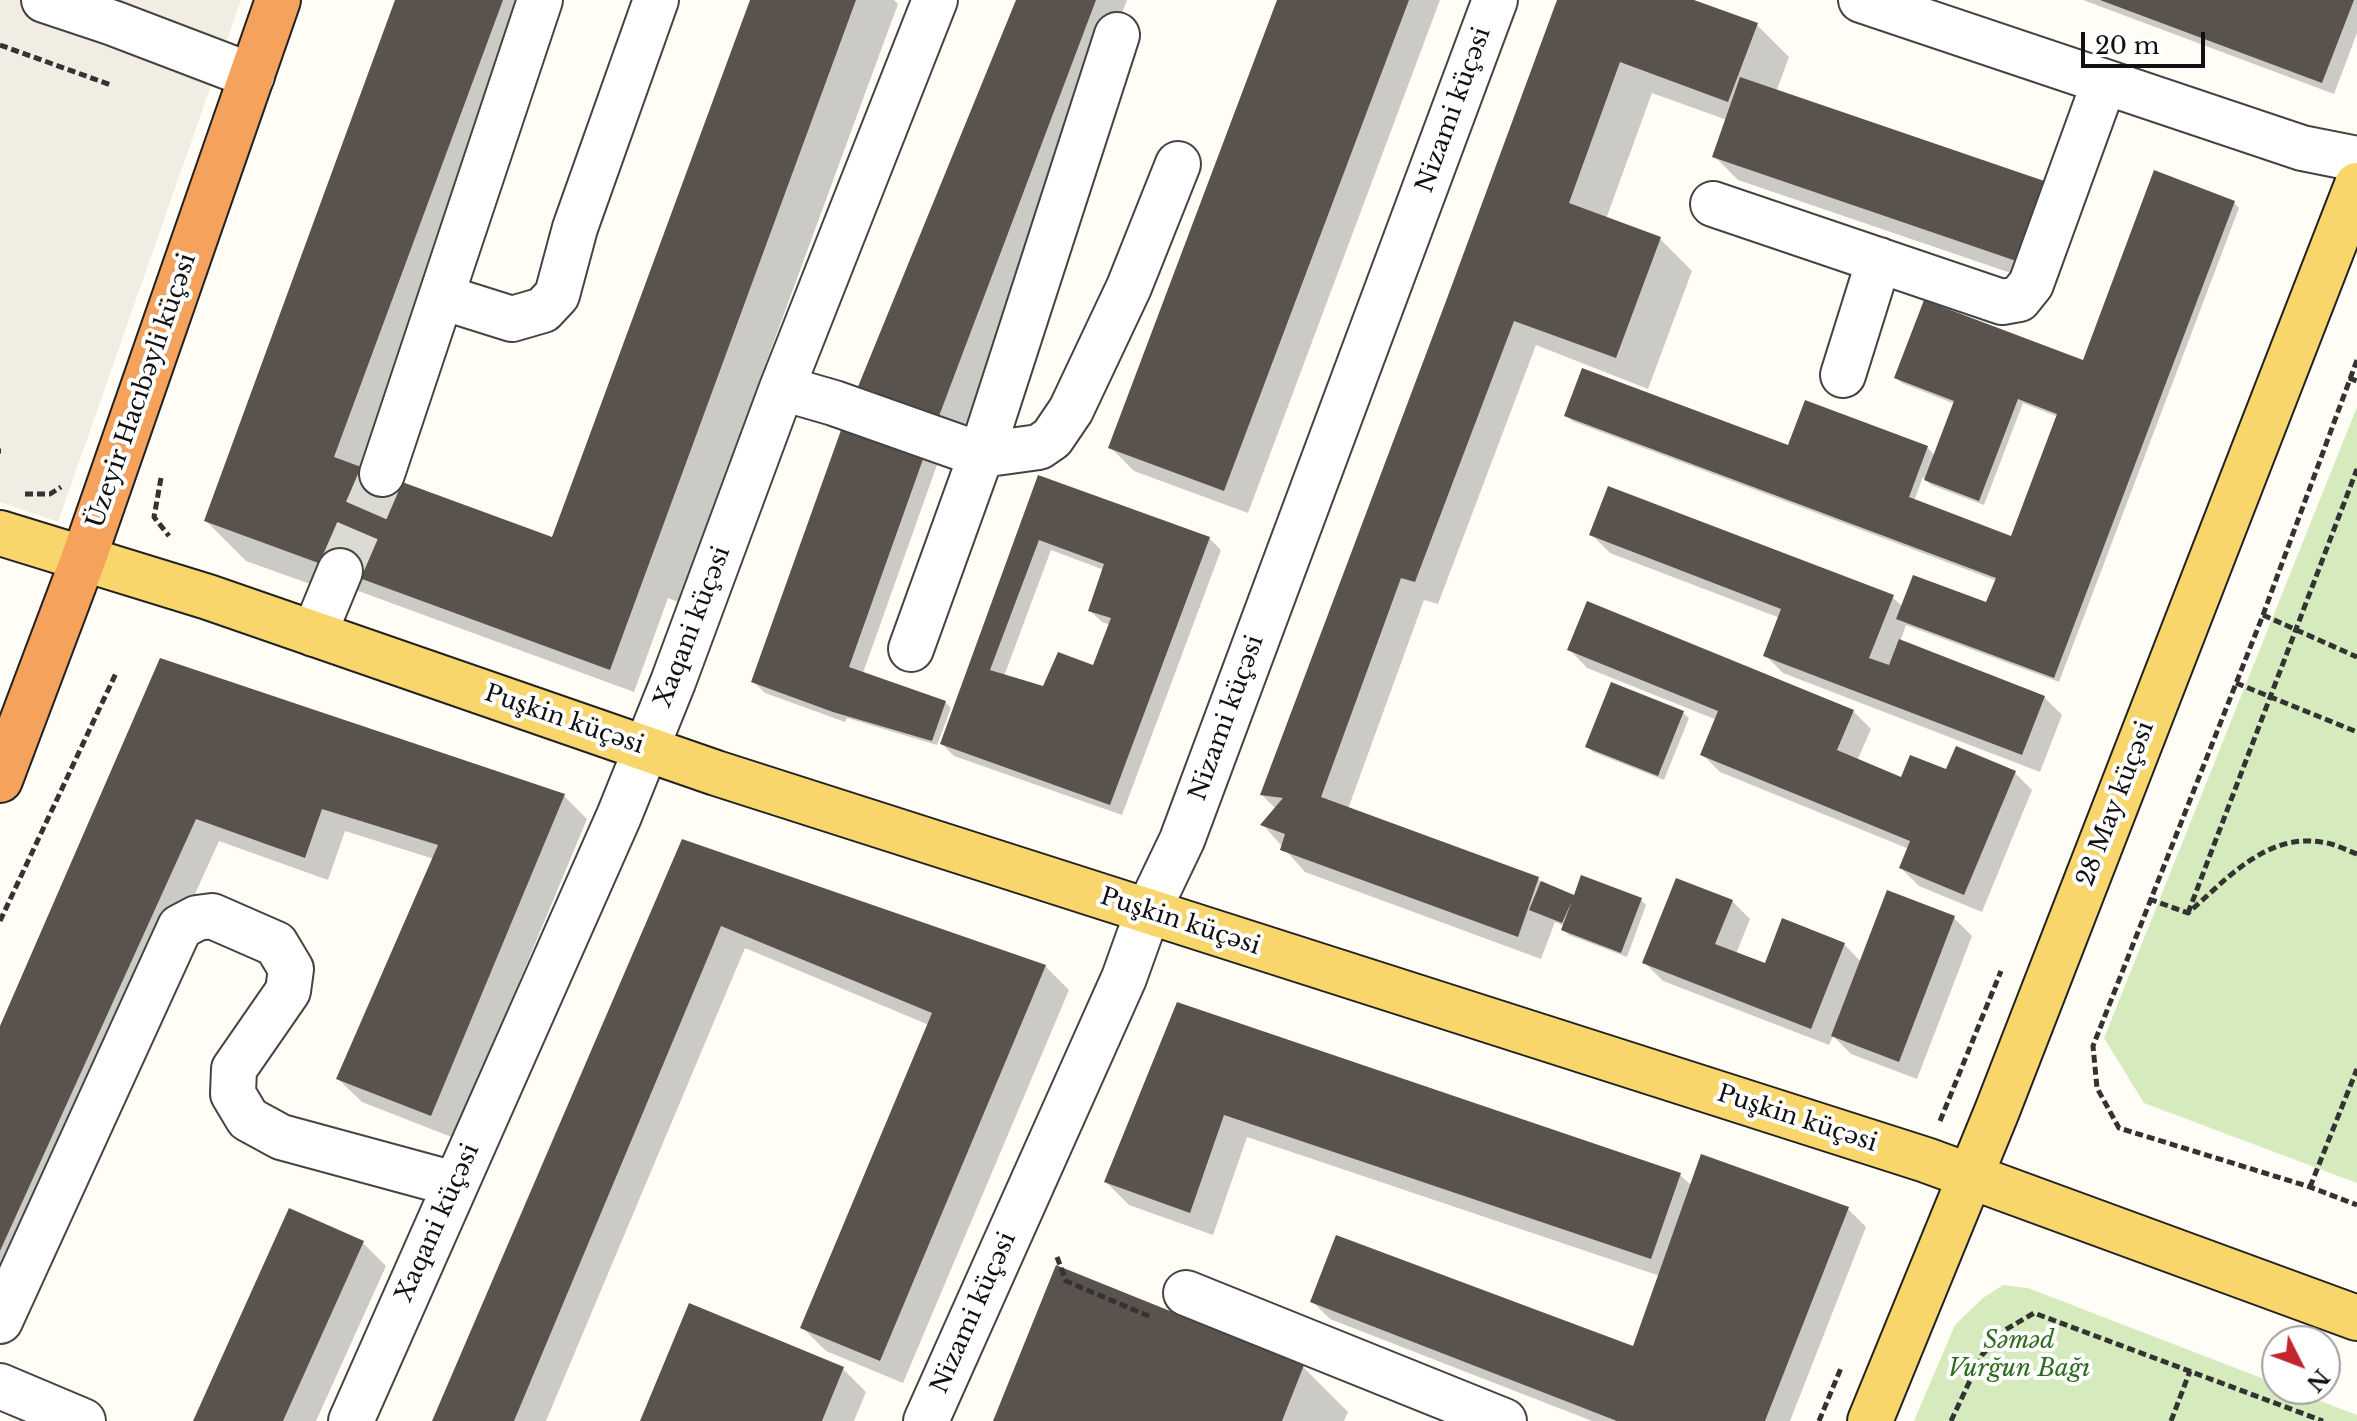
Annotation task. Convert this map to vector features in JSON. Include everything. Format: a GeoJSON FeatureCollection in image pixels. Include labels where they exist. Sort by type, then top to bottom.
{"type":"FeatureCollection","features":[{"type":"Feature","properties":{"kind":"highway","name":"Üzeyir Hacıbəyli küçəsi"},"geometry":{"type":"LineString","coordinates":[[0,780],[83,560],[278,0]]}},
{"type":"Feature","properties":{"kind":"main road","name":"28 May küçəsi"},"geometry":{"type":"LineString","coordinates":[[1870,1421],[1971,1177],[2357,185]]}},
{"type":"Feature","properties":{"kind":"main road","name":"Puşkin küçəsi"},"geometry":{"type":"LineString","coordinates":[[0,533],[208,597],[716,773],[1905,1153],[2357,1318]]}},
{"type":"Feature","properties":{"kind":"street"},"geometry":{"type":"LineString","coordinates":[[44,0],[252,76]]}},
{"type":"Feature","properties":{"kind":"street"},"geometry":{"type":"LineString","coordinates":[[382,474],[540,0]]}},
{"type":"Feature","properties":{"kind":"street"},"geometry":{"type":"LineString","coordinates":[[442,297],[512,319],[543,310],[557,295],[575,228],[656,0]]}},
{"type":"Feature","properties":{"kind":"street","name":"Xaqani küçəsi"},"geometry":{"type":"LineString","coordinates":[[351,1421],[619,816],[673,682],[782,388],[935,0]]}},
{"type":"Feature","properties":{"kind":"street","name":"Nizami küçəsi"},"geometry":{"type":"LineString","coordinates":[[926,1421],[1124,978],[1148,911],[1182,840],[1495,0]]}},
{"type":"Feature","properties":{"kind":"street"},"geometry":{"type":"LineString","coordinates":[[1861,0],[2302,148],[2357,159]]}},
{"type":"Feature","properties":{"kind":"street"},"geometry":{"type":"LineString","coordinates":[[911,649],[981,455],[1117,35]]}},
{"type":"Feature","properties":{"kind":"street"},"geometry":{"type":"LineString","coordinates":[[1713,204],[2002,302],[2019,299],[2031,284],[2104,83]]}},
{"type":"Feature","properties":{"kind":"street"},"geometry":{"type":"LineString","coordinates":[[782,388],[981,455],[1039,447],[1052,438],[1071,410],[1129,287],[1178,164]]}},
{"type":"Feature","properties":{"kind":"street"},"geometry":{"type":"LineString","coordinates":[[1843,375],[1879,260]]}},
{"type":"Feature","properties":{"kind":"street"},"geometry":{"type":"LineString","coordinates":[[314,634],[340,571]]}},
{"type":"Feature","properties":{"kind":"street"},"geometry":{"type":"LineString","coordinates":[[0,1321],[180,927],[197,918],[212,916],[276,944],[291,969],[288,991],[234,1069],[233,1094],[248,1119],[281,1137],[454,1184]]}},
{"type":"Feature","properties":{"kind":"street"},"geometry":{"type":"LineString","coordinates":[[1186,1293],[1504,1421]]}},
{"type":"Feature","properties":{"kind":"street"},"geometry":{"type":"LineString","coordinates":[[0,1386],[83,1421]]}},
{"type":"Feature","properties":{"kind":"path"},"geometry":{"type":"LineString","coordinates":[[0,45],[111,85]]}},
{"type":"Feature","properties":{"kind":"path"},"geometry":{"type":"LineString","coordinates":[[2357,360],[2263,615],[2093,1046],[2097,1088],[2119,1128],[2310,1187],[2357,1205]]}},
{"type":"Feature","properties":{"kind":"path"},"geometry":{"type":"LineString","coordinates":[[2349,378],[2357,381]]}},
{"type":"Feature","properties":{"kind":"path"},"geometry":{"type":"LineString","coordinates":[[2188,913],[2357,469]]}},
{"type":"Feature","properties":{"kind":"path"},"geometry":{"type":"LineString","coordinates":[[2263,615],[2357,657]]}},
{"type":"Feature","properties":{"kind":"path"},"geometry":{"type":"LineString","coordinates":[[0,921],[117,671]]}},
{"type":"Feature","properties":{"kind":"path"},"geometry":{"type":"LineString","coordinates":[[2236,683],[2357,732]]}},
{"type":"Feature","properties":{"kind":"path"},"geometry":{"type":"LineString","coordinates":[[2188,913],[2244,863],[2280,844],[2321,841],[2357,854]]}},
{"type":"Feature","properties":{"kind":"path"},"geometry":{"type":"LineString","coordinates":[[2149,899],[2188,913]]}},
{"type":"Feature","properties":{"kind":"path"},"geometry":{"type":"LineString","coordinates":[[2310,1187],[2357,1069]]}},
{"type":"Feature","properties":{"kind":"path"},"geometry":{"type":"LineString","coordinates":[[1057,1257],[1066,1281],[1157,1319],[1186,1293]]}},
{"type":"Feature","properties":{"kind":"path"},"geometry":{"type":"LineString","coordinates":[[1951,1421],[1982,1355],[2005,1330],[2034,1313],[2323,1421]]}},
{"type":"Feature","properties":{"kind":"path"},"geometry":{"type":"LineString","coordinates":[[2171,1421],[2190,1371]]}},
{"type":"Feature","properties":{"kind":"green space"},"geometry":{"type":"Polygon","coordinates":[[[2357,407],[2357,1183],[2144,1103],[2104,1038],[2357,407]]]}},
{"type":"Feature","properties":{"kind":"green space","name":"Səməd Vurğun Bağı"},"geometry":{"type":"Polygon","coordinates":[[[2003,1285],[2028,1288],[2261,1378],[2261,1405],[2331,1405],[2357,1415],[2357,1421],[1914,1421],[1955,1325],[1983,1298],[2003,1285]]]}},
{"type":"Feature","properties":{"kind":"shaded area"},"geometry":{"type":"Polygon","coordinates":[[[0,0],[241,0],[58,522],[0,502],[0,0]]]}},
{"type":"Feature","properties":{"kind":"building"},"geometry":{"type":"Polygon","coordinates":[[[395,0],[503,0],[334,457],[552,537],[750,0],[856,0],[610,670],[204,521],[395,0]]]}},
{"type":"Feature","properties":{"kind":"building"},"geometry":{"type":"Polygon","coordinates":[[[1016,0],[1096,0],[936,424],[855,394],[1016,0]]]}},
{"type":"Feature","properties":{"kind":"building"},"geometry":{"type":"Polygon","coordinates":[[[1277,0],[1409,0],[1224,491],[1108,448],[1277,0]]]}},
{"type":"Feature","properties":{"kind":"building"},"geometry":{"type":"Polygon","coordinates":[[[1557,0],[1694,0],[1758,23],[1728,102],[1620,62],[1569,203],[1661,237],[1616,358],[1514,321],[1415,582],[1401,578],[1321,797],[1539,877],[1518,937],[1280,850],[1285,834],[1260,825],[1283,798],[1260,795],[1557,0]]]}},
{"type":"Feature","properties":{"kind":"building"},"geometry":{"type":"Polygon","coordinates":[[[2100,0],[2354,0],[2322,83],[2100,0]]]}},
{"type":"Feature","properties":{"kind":"building"},"geometry":{"type":"Polygon","coordinates":[[[1740,77],[2056,185],[2028,265],[1712,157],[1740,77]]]}},
{"type":"Feature","properties":{"kind":"building"},"geometry":{"type":"Polygon","coordinates":[[[2154,170],[2235,201],[2054,678],[1896,619],[1913,575],[1986,602],[1996,578],[1564,416],[1582,368],[1788,445],[1805,400],[1928,446],[1909,497],[2011,536],[2057,414],[2018,399],[1979,501],[1924,480],[1954,401],[1894,378],[1924,300],[2083,360],[2154,170]]]}},
{"type":"Feature","properties":{"kind":"building"},"geometry":{"type":"Polygon","coordinates":[[[845,419],[927,448],[849,667],[946,701],[932,741],[833,712],[751,682],[845,419]]]}},
{"type":"Feature","properties":{"kind":"building"},"geometry":{"type":"Polygon","coordinates":[[[1038,475],[1210,537],[1110,805],[940,744],[1038,475]],[[1039,540],[990,670],[1043,686],[1058,652],[1093,665],[1111,618],[1088,611],[1104,564],[1039,540]]]}},
{"type":"Feature","properties":{"kind":"building"},"geometry":{"type":"Polygon","coordinates":[[[1608,486],[1894,595],[1869,658],[1889,665],[1899,639],[2045,696],[2022,755],[1763,656],[1781,609],[1589,535],[1608,486]]]}},
{"type":"Feature","properties":{"kind":"building"},"geometry":{"type":"Polygon","coordinates":[[[1587,601],[1854,710],[1837,750],[1901,777],[1910,755],[1946,769],[1956,746],[2016,771],[1964,895],[1899,868],[1910,841],[1700,755],[1718,711],[1567,650],[1587,601]]]}},
{"type":"Feature","properties":{"kind":"building"},"geometry":{"type":"Polygon","coordinates":[[[160,658],[565,794],[431,1116],[336,1079],[438,845],[322,809],[305,858],[196,819],[0,1251],[0,1026],[160,658]]]}},
{"type":"Feature","properties":{"kind":"building"},"geometry":{"type":"Polygon","coordinates":[[[1611,682],[1684,711],[1658,776],[1585,747],[1611,682]]]}},
{"type":"Feature","properties":{"kind":"building"},"geometry":{"type":"Polygon","coordinates":[[[682,839],[1046,965],[880,1361],[800,1328],[932,1013],[721,926],[514,1421],[432,1421],[682,839]]]}},
{"type":"Feature","properties":{"kind":"building"},"geometry":{"type":"Polygon","coordinates":[[[1581,875],[1642,898],[1621,953],[1561,930],[1572,901],[1562,923],[1529,910],[1541,881],[1574,895],[1581,875]]]}},
{"type":"Feature","properties":{"kind":"building"},"geometry":{"type":"Polygon","coordinates":[[[1676,878],[1733,900],[1715,944],[1765,963],[1782,918],[1845,943],[1811,1029],[1642,963],[1676,878]]]}},
{"type":"Feature","properties":{"kind":"building"},"geometry":{"type":"Polygon","coordinates":[[[1887,890],[1955,916],[1899,1062],[1831,1036],[1887,890]]]}},
{"type":"Feature","properties":{"kind":"building"},"geometry":{"type":"Polygon","coordinates":[[[1177,1002],[1681,1173],[1651,1259],[1224,1115],[1190,1213],[1104,1182],[1177,1002]]]}},
{"type":"Feature","properties":{"kind":"building"},"geometry":{"type":"Polygon","coordinates":[[[1701,1154],[1849,1207],[1765,1421],[1617,1421],[1310,1302],[1336,1235],[1633,1346],[1701,1154]]]}},
{"type":"Feature","properties":{"kind":"building"},"geometry":{"type":"Polygon","coordinates":[[[289,1208],[364,1241],[283,1421],[193,1421],[289,1208]]]}},
{"type":"Feature","properties":{"kind":"building"},"geometry":{"type":"Polygon","coordinates":[[[1056,1265],[1304,1365],[1282,1421],[993,1421],[1056,1265]]]}},
{"type":"Feature","properties":{"kind":"building"},"geometry":{"type":"Polygon","coordinates":[[[689,1303],[844,1367],[822,1421],[640,1421],[689,1303]]]}},
{"type":"Feature","properties":{"kind":"tunnel"},"geometry":{"type":"LineString","coordinates":[[340,571],[382,474]]}}]}
